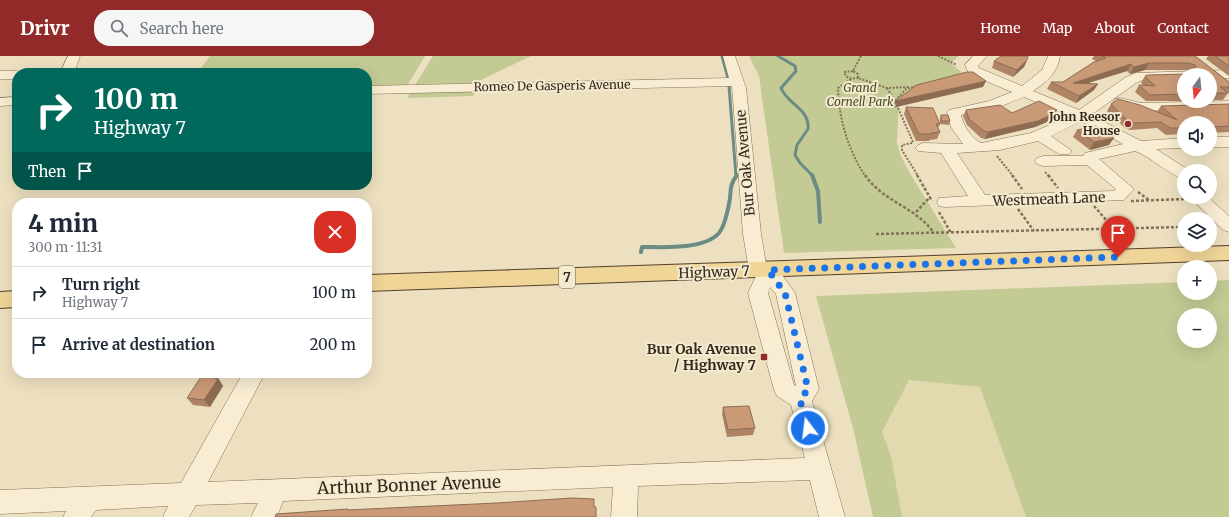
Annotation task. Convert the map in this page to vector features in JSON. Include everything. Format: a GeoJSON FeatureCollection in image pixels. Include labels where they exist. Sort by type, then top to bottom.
{"type":"FeatureCollection","features":[{"type":"Feature","properties":{"kind":"main road","name":"Highway 7"},"geometry":{"type":"LineString","coordinates":[[372,283],[1229,253]]}},
{"type":"Feature","properties":{"kind":"main road"},"geometry":{"type":"LineString","coordinates":[[0,300],[12,299]]}},
{"type":"Feature","properties":{"kind":"street"},"geometry":{"type":"LineString","coordinates":[[68,68],[74,56]]}},
{"type":"Feature","properties":{"kind":"street","name":"Bur Oak Avenue"},"geometry":{"type":"LineString","coordinates":[[729,56],[737,82],[752,234],[763,270]]}},
{"type":"Feature","properties":{"kind":"street"},"geometry":{"type":"LineString","coordinates":[[981,56],[971,65],[972,69],[1080,115],[1135,146],[1160,158],[1177,169]]}},
{"type":"Feature","properties":{"kind":"street"},"geometry":{"type":"LineString","coordinates":[[975,148],[965,136],[954,117],[954,113],[994,104],[1023,91],[1047,73],[1054,62],[1054,56]]}},
{"type":"Feature","properties":{"kind":"street"},"geometry":{"type":"LineString","coordinates":[[1197,60],[1222,74],[1229,84]]}},
{"type":"Feature","properties":{"kind":"street"},"geometry":{"type":"LineString","coordinates":[[0,75],[12,75]]}},
{"type":"Feature","properties":{"kind":"street"},"geometry":{"type":"LineString","coordinates":[[923,148],[947,150],[975,148],[1020,142],[1041,136],[1080,115],[1131,80],[1141,76],[1177,75]]}},
{"type":"Feature","properties":{"kind":"street","name":"Romeo De Gasperis Avenue"},"geometry":{"type":"LineString","coordinates":[[372,90],[737,82]]}},
{"type":"Feature","properties":{"kind":"street"},"geometry":{"type":"LineString","coordinates":[[1106,96],[1141,107],[1229,105]]}},
{"type":"Feature","properties":{"kind":"street"},"geometry":{"type":"LineString","coordinates":[[0,102],[12,101]]}},
{"type":"Feature","properties":{"kind":"street"},"geometry":{"type":"LineString","coordinates":[[1041,136],[1064,152]]}},
{"type":"Feature","properties":{"kind":"street"},"geometry":{"type":"LineString","coordinates":[[1217,142],[1229,142]]}},
{"type":"Feature","properties":{"kind":"street"},"geometry":{"type":"LineString","coordinates":[[1043,161],[1091,160],[1090,156],[1135,146],[1177,143]]}},
{"type":"Feature","properties":{"kind":"street"},"geometry":{"type":"LineString","coordinates":[[1135,146],[1177,184]]}},
{"type":"Feature","properties":{"kind":"street"},"geometry":{"type":"LineString","coordinates":[[947,150],[980,201]]}},
{"type":"Feature","properties":{"kind":"street","name":"Westmeath Lane"},"geometry":{"type":"LineString","coordinates":[[937,202],[1118,196],[1126,189],[1091,160]]}},
{"type":"Feature","properties":{"kind":"street"},"geometry":{"type":"LineString","coordinates":[[1217,201],[1229,212]]}},
{"type":"Feature","properties":{"kind":"street"},"geometry":{"type":"LineString","coordinates":[[1202,204],[1229,226]]}},
{"type":"Feature","properties":{"kind":"street"},"geometry":{"type":"LineString","coordinates":[[763,270],[758,293],[785,390],[800,400],[832,517]]}},
{"type":"Feature","properties":{"kind":"street"},"geometry":{"type":"LineString","coordinates":[[176,517],[190,494],[251,378]]}},
{"type":"Feature","properties":{"kind":"street","name":"Arthur Bonner Avenue"},"geometry":{"type":"LineString","coordinates":[[0,502],[83,508],[190,494],[782,468],[819,469]]}},
{"type":"Feature","properties":{"kind":"street"},"geometry":{"type":"LineString","coordinates":[[624,517],[626,476]]}},
{"type":"Feature","properties":{"kind":"street"},"geometry":{"type":"LineString","coordinates":[[264,517],[276,490]]}},
{"type":"Feature","properties":{"kind":"path"},"geometry":{"type":"LineString","coordinates":[[853,71],[861,56]]}},
{"type":"Feature","properties":{"kind":"path"},"geometry":{"type":"LineString","coordinates":[[938,56],[957,65]]}},
{"type":"Feature","properties":{"kind":"path"},"geometry":{"type":"LineString","coordinates":[[851,79],[846,76],[844,72],[853,71],[858,74],[858,78]]}},
{"type":"Feature","properties":{"kind":"path"},"geometry":{"type":"LineString","coordinates":[[929,83],[914,85],[906,88],[887,88],[858,78],[851,79],[838,88],[837,95],[841,125],[850,148],[865,177],[887,198],[916,212],[934,233]]}},
{"type":"Feature","properties":{"kind":"path"},"geometry":{"type":"LineString","coordinates":[[894,101],[898,94],[914,85]]}},
{"type":"Feature","properties":{"kind":"path"},"geometry":{"type":"LineString","coordinates":[[887,88],[913,143],[902,145],[902,150],[937,202],[951,233]]}},
{"type":"Feature","properties":{"kind":"path"},"geometry":{"type":"LineString","coordinates":[[995,152],[1022,189]]}},
{"type":"Feature","properties":{"kind":"path"},"geometry":{"type":"LineString","coordinates":[[1129,201],[1177,195]]}},
{"type":"Feature","properties":{"kind":"path"},"geometry":{"type":"LineString","coordinates":[[1090,201],[1114,229]]}},
{"type":"Feature","properties":{"kind":"path"},"geometry":{"type":"LineString","coordinates":[[916,212],[937,202]]}},
{"type":"Feature","properties":{"kind":"path"},"geometry":{"type":"LineString","coordinates":[[1014,204],[1034,232]]}},
{"type":"Feature","properties":{"kind":"path"},"geometry":{"type":"LineString","coordinates":[[876,234],[1034,232],[1177,227]]}},
{"type":"Feature","properties":{"kind":"shaded area"},"geometry":{"type":"Polygon","coordinates":[[[909,380],[980,387],[1026,517],[902,517],[891,456],[882,432],[909,380]]]}},
{"type":"Feature","properties":{"kind":"green space"},"geometry":{"type":"Polygon","coordinates":[[[210,56],[425,56],[404,91],[372,92],[372,68],[201,68],[210,56]]]}},
{"type":"Feature","properties":{"kind":"green space"},"geometry":{"type":"Polygon","coordinates":[[[433,56],[531,56],[479,81],[473,96],[407,98],[433,56]]]}},
{"type":"Feature","properties":{"kind":"green space","name":"Grand Cornell Park"},"geometry":{"type":"Polygon","coordinates":[[[749,56],[959,56],[951,63],[967,77],[899,101],[897,142],[900,154],[911,175],[956,248],[784,253],[759,76],[749,56]]]}},
{"type":"Feature","properties":{"kind":"green space"},"geometry":{"type":"Polygon","coordinates":[[[1229,280],[1229,517],[1026,517],[980,387],[909,380],[882,432],[891,456],[902,517],[873,517],[854,432],[816,296],[1177,282],[1177,300],[1217,300],[1217,281],[1229,280]]]}},
{"type":"Feature","properties":{"kind":"building"},"geometry":{"type":"Polygon","coordinates":[[[1001,56],[1028,56],[1027,60],[1017,70],[994,61],[1001,56]]]}},
{"type":"Feature","properties":{"kind":"building"},"geometry":{"type":"Polygon","coordinates":[[[1102,56],[1195,56],[1211,68],[1196,68],[1195,65],[1188,63],[1149,63],[1134,67],[1131,64],[1073,83],[1098,84],[1079,96],[1051,82],[1063,82],[1094,62],[1106,58],[1102,56]]]}},
{"type":"Feature","properties":{"kind":"building"},"geometry":{"type":"Polygon","coordinates":[[[1215,56],[1229,56],[1229,66],[1215,56]]]}},
{"type":"Feature","properties":{"kind":"building"},"geometry":{"type":"Polygon","coordinates":[[[967,72],[973,72],[986,81],[895,101],[917,85],[967,72]]]}},
{"type":"Feature","properties":{"kind":"building"},"geometry":{"type":"Polygon","coordinates":[[[1217,73],[1229,82],[1229,87],[1220,87],[1228,93],[1217,93],[1217,73]]]}},
{"type":"Feature","properties":{"kind":"building"},"geometry":{"type":"Polygon","coordinates":[[[1177,74],[1177,94],[1150,95],[1139,85],[1155,86],[1145,76],[1177,74]]]}},
{"type":"Feature","properties":{"kind":"building"},"geometry":{"type":"Polygon","coordinates":[[[1118,99],[1140,105],[1177,120],[1177,128],[1170,128],[1161,122],[1129,122],[1111,104],[1118,99]]]}},
{"type":"Feature","properties":{"kind":"building"},"geometry":{"type":"Polygon","coordinates":[[[1039,101],[1057,110],[1048,114],[1051,115],[1038,121],[988,132],[984,131],[969,119],[966,110],[1000,105],[1012,113],[1039,101]]]}},
{"type":"Feature","properties":{"kind":"building"},"geometry":{"type":"Polygon","coordinates":[[[1217,104],[1229,104],[1229,126],[1217,127],[1217,116],[1177,116],[1177,120],[1161,106],[1177,106],[1177,108],[1217,108],[1217,104]]]}},
{"type":"Feature","properties":{"kind":"building"},"geometry":{"type":"Polygon","coordinates":[[[906,107],[933,108],[940,124],[936,124],[940,132],[931,133],[932,134],[919,134],[906,107]]]}},
{"type":"Feature","properties":{"kind":"building"},"geometry":{"type":"Polygon","coordinates":[[[941,115],[948,115],[950,121],[941,121],[941,115]]]}},
{"type":"Feature","properties":{"kind":"building"},"geometry":{"type":"Polygon","coordinates":[[[1096,126],[1114,138],[1094,142],[1077,130],[1096,126]]]}},
{"type":"Feature","properties":{"kind":"building"},"geometry":{"type":"Polygon","coordinates":[[[200,378],[218,379],[204,400],[187,398],[200,378]]]}},
{"type":"Feature","properties":{"kind":"building"},"geometry":{"type":"Polygon","coordinates":[[[749,406],[755,428],[728,430],[723,407],[749,406]]]}},
{"type":"Feature","properties":{"kind":"building"},"geometry":{"type":"Polygon","coordinates":[[[572,498],[594,499],[596,517],[275,517],[276,514],[348,509],[347,510],[572,498]]]}},
{"type":"Feature","properties":{"kind":"waterway"},"geometry":{"type":"LineString","coordinates":[[722,56],[728,78]]}},
{"type":"Feature","properties":{"kind":"waterway"},"geometry":{"type":"LineString","coordinates":[[778,56],[795,66],[796,71],[781,88],[788,99],[806,117],[808,122],[808,129],[797,145],[795,155],[800,163],[812,175]]}},
{"type":"Feature","properties":{"kind":"waterway"},"geometry":{"type":"LineString","coordinates":[[729,86],[736,176]]}},
{"type":"Feature","properties":{"kind":"waterway"},"geometry":{"type":"LineString","coordinates":[[641,252],[642,247],[694,245],[704,242],[719,233],[727,215],[731,186],[737,175]]}},
{"type":"Feature","properties":{"kind":"waterway"},"geometry":{"type":"LineString","coordinates":[[812,175],[818,191],[820,222]]}},
{"type":"Feature","properties":{"kind":"place","name":"John Reesor House"},"geometry":{"type":"Point","coordinates":[1128,124]}},
{"type":"Feature","properties":{"kind":"place","name":"Bur Oak Avenue / Highway 7"},"geometry":{"type":"Point","coordinates":[764,357]}},
{"type":"Feature","properties":{"kind":"route"},"geometry":{"type":"LineString","coordinates":[[808,428],[800,400],[808,389],[785,293],[768,270],[1118,257]]}}]}
